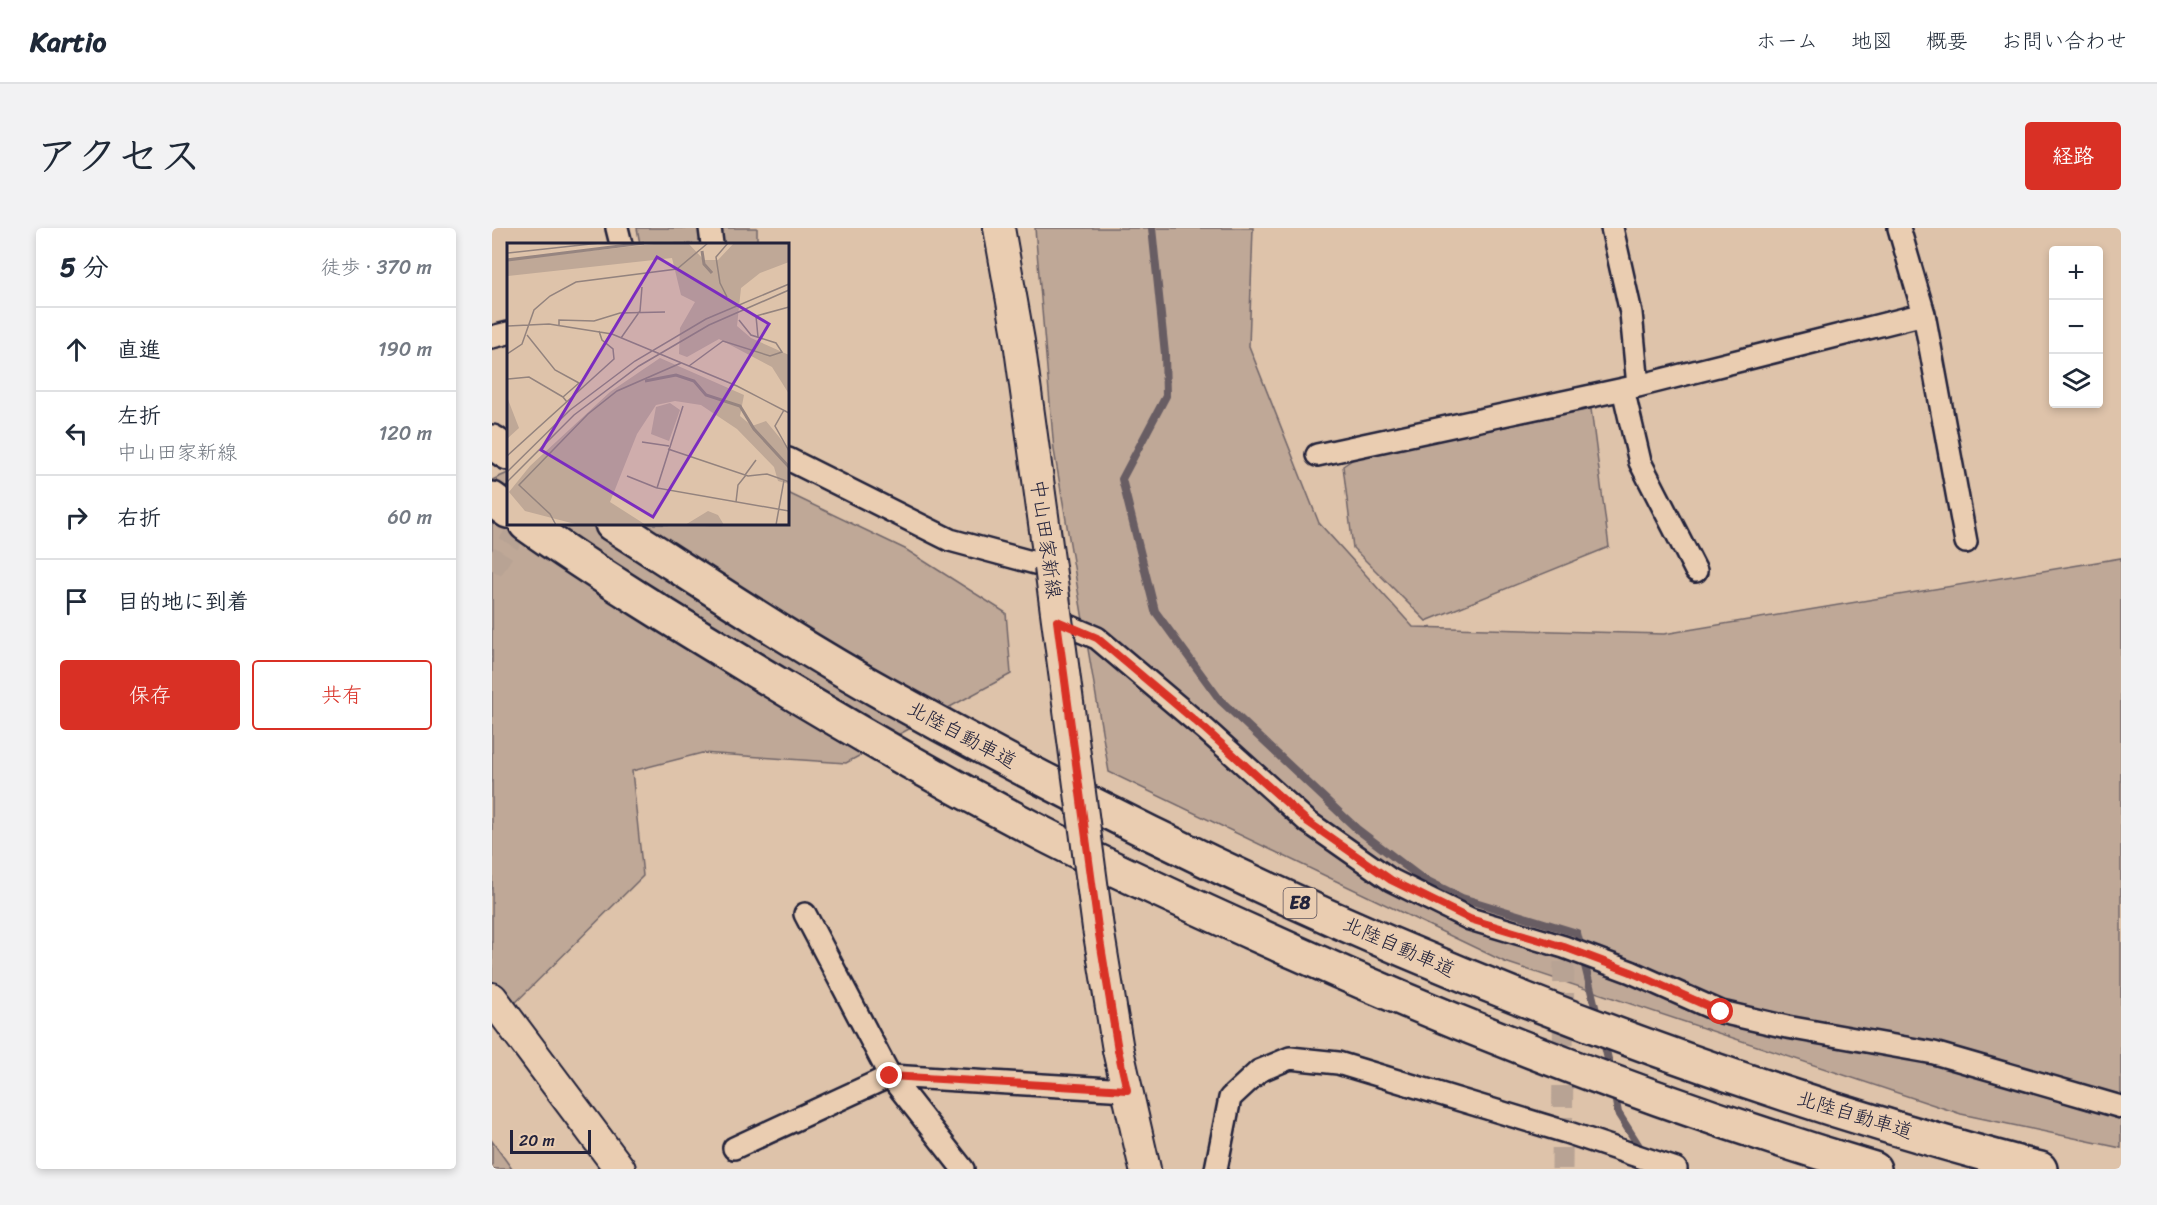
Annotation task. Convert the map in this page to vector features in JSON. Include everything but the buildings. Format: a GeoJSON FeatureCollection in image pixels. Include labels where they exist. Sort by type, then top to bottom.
{"type":"FeatureCollection","features":[{"type":"Feature","properties":{"kind":"highway"},"geometry":{"type":"LineString","coordinates":[[492,442],[507,452]]}},
{"type":"Feature","properties":{"kind":"highway"},"geometry":{"type":"LineString","coordinates":[[492,499],[507,510]]}},
{"type":"Feature","properties":{"kind":"highway","name":"E8"},"geometry":{"type":"LineString","coordinates":[[528,525],[696,634],[864,737],[1044,834],[1217,917],[1391,995],[1579,1071],[1767,1137],[1874,1169]]}},
{"type":"Feature","properties":{"kind":"highway","name":"北陸自動車道"},"geometry":{"type":"LineString","coordinates":[[614,525],[884,694],[1061,788],[1235,873],[1412,954],[1589,1026],[1784,1093],[2040,1169]]}},
{"type":"Feature","properties":{"kind":"main road","name":"中山田家新線"},"geometry":{"type":"LineString","coordinates":[[999,228],[1019,341],[1098,928],[1118,1050],[1145,1169]]}},
{"type":"Feature","properties":{"kind":"main road"},"geometry":{"type":"LineString","coordinates":[[492,998],[620,1169]]}},
{"type":"Feature","properties":{"kind":"street"},"geometry":{"type":"LineString","coordinates":[[616,228],[621,243]]}},
{"type":"Feature","properties":{"kind":"street"},"geometry":{"type":"LineString","coordinates":[[710,228],[712,243]]}},
{"type":"Feature","properties":{"kind":"street"},"geometry":{"type":"LineString","coordinates":[[1612,228],[1631,313],[1630,388],[1640,462],[1696,571]]}},
{"type":"Feature","properties":{"kind":"street"},"geometry":{"type":"LineString","coordinates":[[1899,228],[1924,314],[1966,542]]}},
{"type":"Feature","properties":{"kind":"street"},"geometry":{"type":"LineString","coordinates":[[1317,455],[1630,388],[1924,314]]}},
{"type":"Feature","properties":{"kind":"street"},"geometry":{"type":"LineString","coordinates":[[492,337],[507,333]]}},
{"type":"Feature","properties":{"kind":"street"},"geometry":{"type":"LineString","coordinates":[[789,460],[950,540],[1050,567]]}},
{"type":"Feature","properties":{"kind":"street"},"geometry":{"type":"LineString","coordinates":[[1057,621],[1097,638],[1206,730],[1308,822],[1391,880],[1470,919],[1564,947],[1631,972],[1721,1012],[1787,1027],[1934,1053],[2121,1107]]}},
{"type":"Feature","properties":{"kind":"street"},"geometry":{"type":"LineString","coordinates":[[805,914],[890,1076],[963,1169]]}},
{"type":"Feature","properties":{"kind":"street"},"geometry":{"type":"LineString","coordinates":[[1216,1169],[1230,1098],[1260,1071],[1290,1058],[1338,1063],[1566,1132],[1676,1169]]}},
{"type":"Feature","properties":{"kind":"street"},"geometry":{"type":"LineString","coordinates":[[734,1148],[890,1076],[1127,1090]]}},
{"type":"Feature","properties":{"kind":"shaded area"},"geometry":{"type":"Polygon","coordinates":[[[637,228],[757,228],[757,243],[640,243],[637,228]]]}},
{"type":"Feature","properties":{"kind":"shaded area"},"geometry":{"type":"Polygon","coordinates":[[[1035,228],[1253,228],[1249,346],[1319,523],[1413,627],[1664,634],[2121,558],[2121,1148],[1961,1114],[1505,962],[1109,772],[1054,450],[1035,228]]]}},
{"type":"Feature","properties":{"kind":"shaded area"},"geometry":{"type":"Polygon","coordinates":[[[1591,409],[1609,547],[1426,621],[1353,548],[1343,466],[1355,458],[1591,409]]]}},
{"type":"Feature","properties":{"kind":"shaded area"},"geometry":{"type":"Polygon","coordinates":[[[507,473],[507,525],[789,525],[789,493],[905,549],[1006,613],[1011,674],[846,763],[702,753],[632,771],[643,876],[492,1026],[492,480],[507,473]]]}},
{"type":"Feature","properties":{"kind":"shaded area"},"geometry":{"type":"Polygon","coordinates":[[[492,1141],[512,1169],[492,1169],[492,1141]]]}},
{"type":"Feature","properties":{"kind":"waterway"},"geometry":{"type":"LineString","coordinates":[[1152,228],[1165,354],[1166,396],[1122,479],[1155,611],[1220,700],[1357,829],[1420,877],[1462,898],[1577,933],[1598,1019]]}},
{"type":"Feature","properties":{"kind":"waterway"},"geometry":{"type":"LineString","coordinates":[[1603,1038],[1611,1072]]}},
{"type":"Feature","properties":{"kind":"waterway"},"geometry":{"type":"LineString","coordinates":[[1614,1090],[1618,1113],[1644,1154]]}},
{"type":"Feature","properties":{"kind":"tunnel"},"geometry":{"type":"LineString","coordinates":[[492,570],[520,525]]}},
{"type":"Feature","properties":{"kind":"tunnel"},"geometry":{"type":"LineString","coordinates":[[1562,1169],[1564,947]]}},
{"type":"Feature","properties":{"kind":"route"},"geometry":{"type":"LineString","coordinates":[[890,1076],[1127,1090],[1118,1050],[1098,928],[1057,621],[1097,638],[1206,730],[1308,822],[1391,880],[1470,919],[1564,947],[1631,972],[1721,1012]]}}]}
